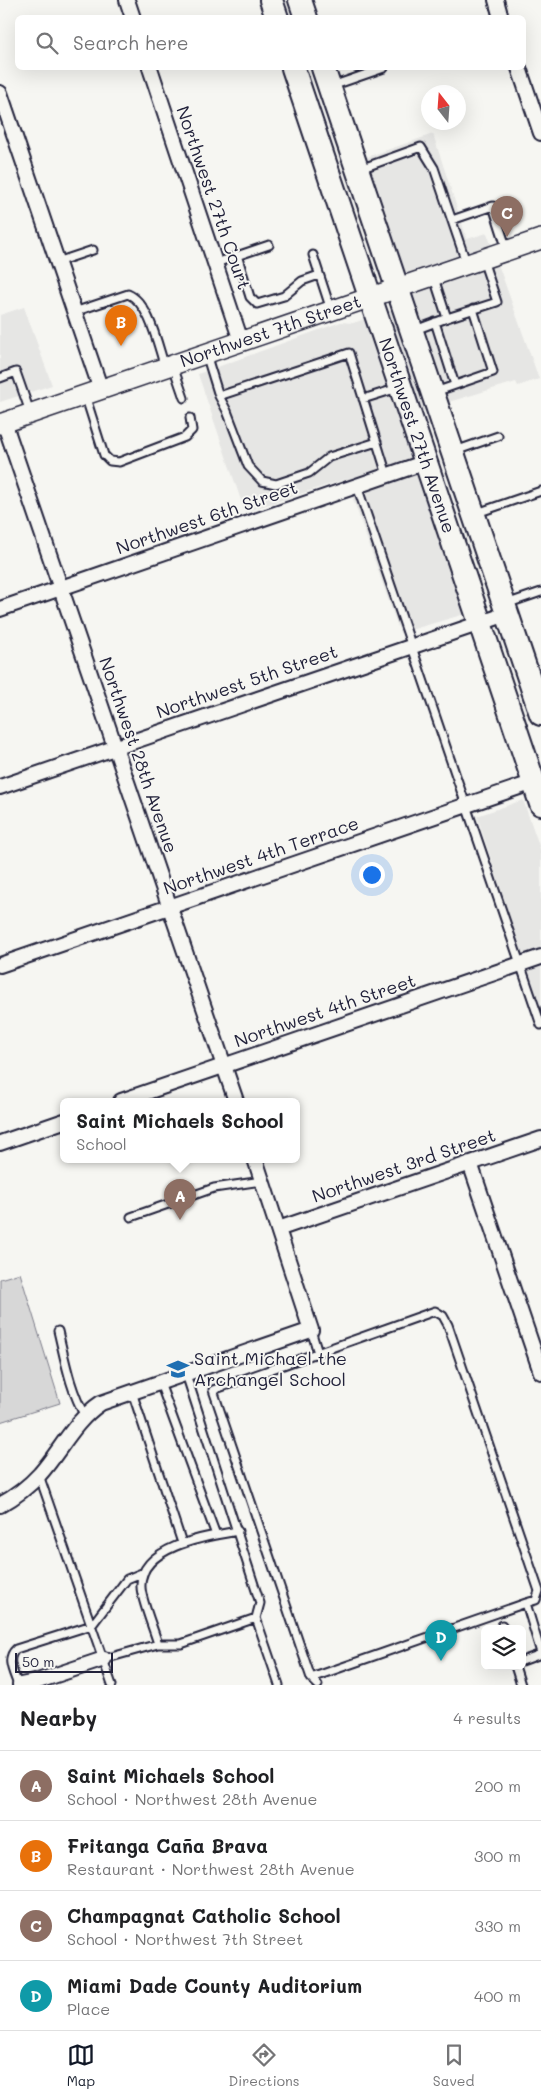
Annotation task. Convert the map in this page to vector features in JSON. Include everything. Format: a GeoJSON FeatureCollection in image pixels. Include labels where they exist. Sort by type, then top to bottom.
{"type":"FeatureCollection","features":[{"type":"Feature","properties":{"kind":"highway"},"geometry":{"type":"LineString","coordinates":[[271,0],[276,15]]}},
{"type":"Feature","properties":{"kind":"highway"},"geometry":{"type":"LineString","coordinates":[[300,0],[305,15]]}},
{"type":"Feature","properties":{"kind":"highway","name":"Northwest 27th Avenue"},"geometry":{"type":"LineString","coordinates":[[295,70],[541,804]]}},
{"type":"Feature","properties":{"kind":"highway","name":"Northwest 27th Avenue"},"geometry":{"type":"LineString","coordinates":[[326,77],[541,714]]}},
{"type":"Feature","properties":{"kind":"main road","name":"Northwest 7th Street"},"geometry":{"type":"LineString","coordinates":[[2,423],[541,239]]}},
{"type":"Feature","properties":{"kind":"street"},"geometry":{"type":"LineString","coordinates":[[127,0],[132,15]]}},
{"type":"Feature","properties":{"kind":"street"},"geometry":{"type":"LineString","coordinates":[[496,0],[501,15]]}},
{"type":"Feature","properties":{"kind":"street","name":"Northwest 27th Court"},"geometry":{"type":"LineString","coordinates":[[151,70],[241,341]]}},
{"type":"Feature","properties":{"kind":"street"},"geometry":{"type":"LineString","coordinates":[[519,70],[540,128]]}},
{"type":"Feature","properties":{"kind":"street"},"geometry":{"type":"LineString","coordinates":[[0,93],[74,312],[93,392]]}},
{"type":"Feature","properties":{"kind":"street","name":"Northwest 28th Avenue"},"geometry":{"type":"LineString","coordinates":[[2,423],[62,588],[235,1098]]}},
{"type":"Feature","properties":{"kind":"street","name":"Northwest 6th Street"},"geometry":{"type":"LineString","coordinates":[[0,609],[426,462]]}},
{"type":"Feature","properties":{"kind":"street","name":"Northwest 5th Street"},"geometry":{"type":"LineString","coordinates":[[0,787],[480,622],[506,609]]}},
{"type":"Feature","properties":{"kind":"street","name":"Northwest 4th Terrace"},"geometry":{"type":"LineString","coordinates":[[0,965],[534,782]]}},
{"type":"Feature","properties":{"kind":"street","name":"Northwest 4th Street"},"geometry":{"type":"LineString","coordinates":[[130,1098],[541,957]]}},
{"type":"Feature","properties":{"kind":"street"},"geometry":{"type":"LineString","coordinates":[[0,1143],[60,1122]]}},
{"type":"Feature","properties":{"kind":"street","name":"Northwest 3rd Street"},"geometry":{"type":"LineString","coordinates":[[278,1229],[541,1139]]}},
{"type":"Feature","properties":{"kind":"street"},"geometry":{"type":"LineString","coordinates":[[0,1505],[16,1495],[39,1475],[85,1416],[101,1403],[311,1330],[256,1163]]}},
{"type":"Feature","properties":{"kind":"street"},"geometry":{"type":"LineString","coordinates":[[470,1164],[541,1372]]}},
{"type":"Feature","properties":{"kind":"street"},"geometry":{"type":"LineString","coordinates":[[19,1685],[35,1682],[104,1660]]}},
{"type":"Feature","properties":{"kind":"lane"},"geometry":{"type":"LineString","coordinates":[[326,77],[371,70]]}},
{"type":"Feature","properties":{"kind":"lane"},"geometry":{"type":"LineString","coordinates":[[357,170],[421,147],[434,168],[452,220],[497,302],[412,330]]}},
{"type":"Feature","properties":{"kind":"lane"},"geometry":{"type":"LineString","coordinates":[[452,220],[493,206],[508,251]]}},
{"type":"Feature","properties":{"kind":"lane"},"geometry":{"type":"LineString","coordinates":[[216,263],[269,245]]}},
{"type":"Feature","properties":{"kind":"lane"},"geometry":{"type":"LineString","coordinates":[[57,262],[93,250]]}},
{"type":"Feature","properties":{"kind":"lane"},"geometry":{"type":"LineString","coordinates":[[238,255],[250,297],[257,304],[284,296],[302,281],[319,275]]}},
{"type":"Feature","properties":{"kind":"lane"},"geometry":{"type":"LineString","coordinates":[[313,255],[331,311]]}},
{"type":"Feature","properties":{"kind":"lane"},"geometry":{"type":"LineString","coordinates":[[433,276],[447,318]]}},
{"type":"Feature","properties":{"kind":"lane"},"geometry":{"type":"LineString","coordinates":[[74,312],[128,294],[135,297],[150,321],[184,398]]}},
{"type":"Feature","properties":{"kind":"lane"},"geometry":{"type":"LineString","coordinates":[[432,393],[493,372],[473,310]]}},
{"type":"Feature","properties":{"kind":"lane"},"geometry":{"type":"LineString","coordinates":[[435,322],[455,384]]}},
{"type":"Feature","properties":{"kind":"lane"},"geometry":{"type":"LineString","coordinates":[[219,396],[349,353],[387,475]]}},
{"type":"Feature","properties":{"kind":"lane"},"geometry":{"type":"LineString","coordinates":[[206,354],[219,396],[227,410],[248,466],[262,481],[276,484],[310,473],[328,457],[377,442]]}},
{"type":"Feature","properties":{"kind":"lane"},"geometry":{"type":"LineString","coordinates":[[0,378],[16,372],[30,413]]}},
{"type":"Feature","properties":{"kind":"lane"},"geometry":{"type":"LineString","coordinates":[[363,399],[401,387]]}},
{"type":"Feature","properties":{"kind":"lane"},"geometry":{"type":"LineString","coordinates":[[93,392],[104,455],[110,461],[119,462],[185,437],[192,430],[190,418]]}},
{"type":"Feature","properties":{"kind":"lane"},"geometry":{"type":"LineString","coordinates":[[452,451],[498,436]]}},
{"type":"Feature","properties":{"kind":"lane"},"geometry":{"type":"LineString","coordinates":[[358,486],[541,1025]]}},
{"type":"Feature","properties":{"kind":"lane"},"geometry":{"type":"LineString","coordinates":[[472,514],[541,491]]}},
{"type":"Feature","properties":{"kind":"lane"},"geometry":{"type":"LineString","coordinates":[[506,609],[541,592]]}},
{"type":"Feature","properties":{"kind":"lane"},"geometry":{"type":"LineString","coordinates":[[131,1217],[214,1188],[262,1181]]}},
{"type":"Feature","properties":{"kind":"lane"},"geometry":{"type":"LineString","coordinates":[[311,1678],[536,1600],[539,1591],[448,1325],[443,1316],[435,1312],[213,1390],[311,1678],[318,1685]]}},
{"type":"Feature","properties":{"kind":"lane"},"geometry":{"type":"LineString","coordinates":[[311,1330],[318,1353]]}},
{"type":"Feature","properties":{"kind":"lane"},"geometry":{"type":"LineString","coordinates":[[58,1331],[68,1374],[77,1401],[85,1416]]}},
{"type":"Feature","properties":{"kind":"lane"},"geometry":{"type":"LineString","coordinates":[[186,1374],[260,1603],[256,1618],[279,1685]]}},
{"type":"Feature","properties":{"kind":"lane"},"geometry":{"type":"LineString","coordinates":[[160,1383],[216,1535]]}},
{"type":"Feature","properties":{"kind":"lane"},"geometry":{"type":"LineString","coordinates":[[132,1392],[182,1543]]}},
{"type":"Feature","properties":{"kind":"lane"},"geometry":{"type":"LineString","coordinates":[[39,1475],[112,1685]]}},
{"type":"Feature","properties":{"kind":"lane"},"geometry":{"type":"LineString","coordinates":[[19,1685],[10,1663],[12,1652],[16,1649],[92,1625],[127,1579],[144,1572],[155,1559],[168,1549],[182,1543],[238,1531]]}},
{"type":"Feature","properties":{"kind":"lane"},"geometry":{"type":"LineString","coordinates":[[144,1572],[141,1587],[158,1644]]}},
{"type":"Feature","properties":{"kind":"lane"},"geometry":{"type":"LineString","coordinates":[[526,1603],[541,1653],[526,1659]]}},
{"type":"Feature","properties":{"kind":"lane"},"geometry":{"type":"LineString","coordinates":[[104,1660],[158,1644],[181,1644],[256,1618]]}},
{"type":"Feature","properties":{"kind":"lane"},"geometry":{"type":"LineString","coordinates":[[516,1670],[521,1685]]}},
{"type":"Feature","properties":{"kind":"shaded area"},"geometry":{"type":"Polygon","coordinates":[[[433,134],[467,239],[487,233],[539,379],[518,386],[516,382],[452,401],[398,420],[465,614],[400,633],[346,479],[245,512],[198,374],[341,322],[353,323],[415,302],[367,157],[433,134]]]}},
{"type":"Feature","properties":{"kind":"shaded area"},"geometry":{"type":"Polygon","coordinates":[[[24,307],[52,385],[0,402],[0,315],[24,307]]]}},
{"type":"Feature","properties":{"kind":"shaded area"},"geometry":{"type":"Polygon","coordinates":[[[523,800],[541,851],[541,1013],[477,816],[523,800]]]}},
{"type":"Feature","properties":{"kind":"shaded area"},"geometry":{"type":"Polygon","coordinates":[[[20,1273],[60,1403],[0,1422],[0,1279],[20,1273]]]}},
{"type":"Feature","properties":{"kind":"place","name":"Champagnat Catholic School"},"geometry":{"type":"Point","coordinates":[507,237]}},
{"type":"Feature","properties":{"kind":"place","name":"Fritanga Caña Brava"},"geometry":{"type":"Point","coordinates":[121,346]}},
{"type":"Feature","properties":{"kind":"place","name":"Saint Michaels School"},"geometry":{"type":"Point","coordinates":[180,1220]}},
{"type":"Feature","properties":{"kind":"place","name":"Saint Michael the Archangel School"},"geometry":{"type":"Point","coordinates":[178,1369]}},
{"type":"Feature","properties":{"kind":"place","name":"Miami Dade County Auditorium"},"geometry":{"type":"Point","coordinates":[441,1661]}}]}
